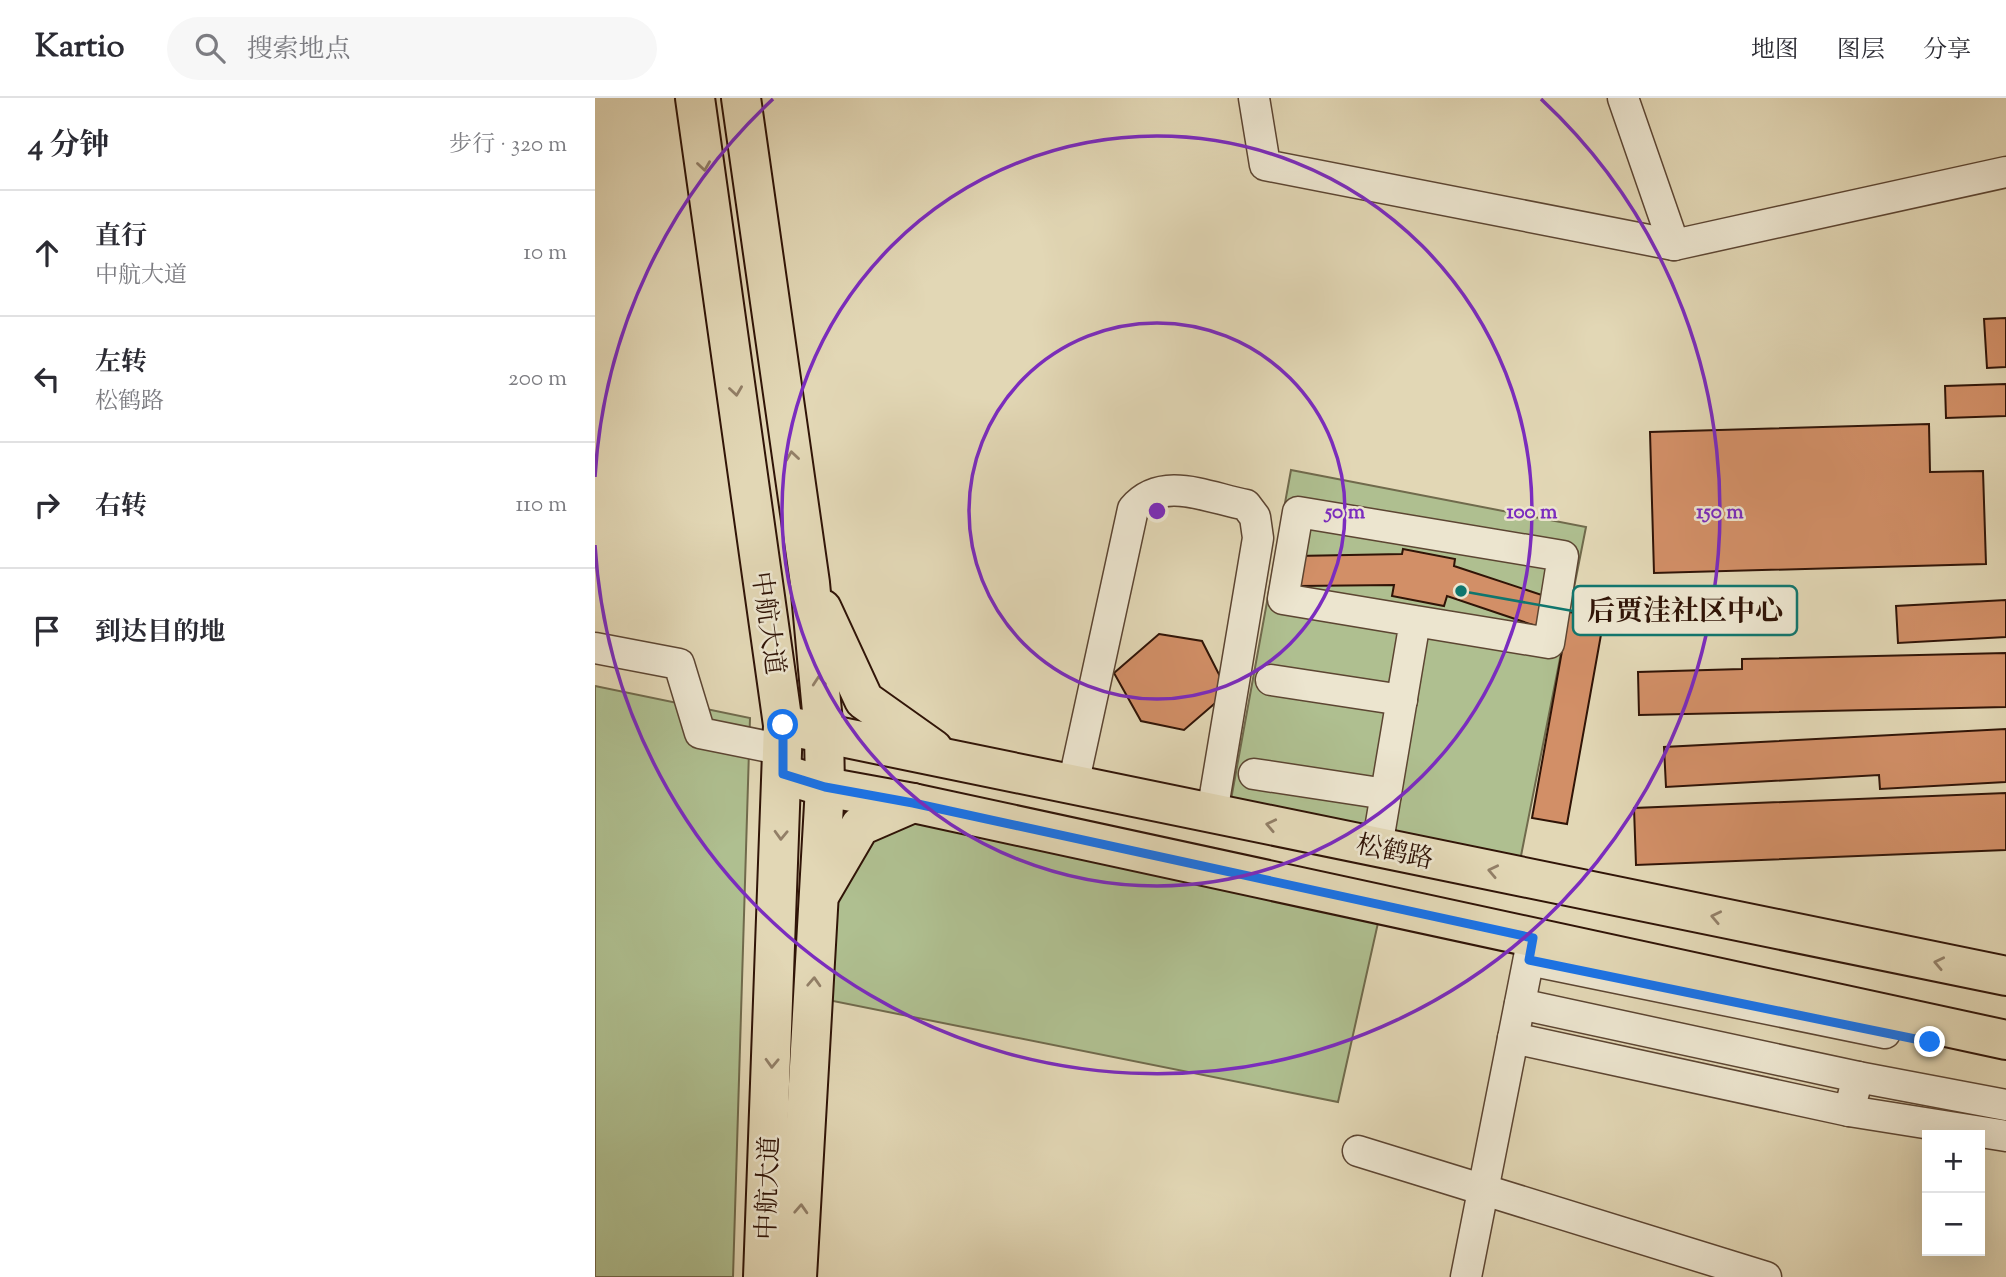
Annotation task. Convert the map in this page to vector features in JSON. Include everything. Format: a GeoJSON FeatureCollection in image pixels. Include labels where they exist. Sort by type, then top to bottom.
{"type":"FeatureCollection","features":[{"type":"Feature","properties":{"kind":"main road","name":"中航大道"},"geometry":{"type":"LineString","coordinates":[[695,98],[784,750],[763,1277]]}},
{"type":"Feature","properties":{"kind":"main road","name":"中航大道"},"geometry":{"type":"LineString","coordinates":[[741,98],[810,583],[824,733],[825,787],[797,1277]]}},
{"type":"Feature","properties":{"kind":"main road"},"geometry":{"type":"LineString","coordinates":[[810,583],[864,700],[946,758]]}},
{"type":"Feature","properties":{"kind":"main road","name":"松鹤路"},"geometry":{"type":"LineString","coordinates":[[784,750],[824,733],[2006,976]]}},
{"type":"Feature","properties":{"kind":"main road"},"geometry":{"type":"LineString","coordinates":[[784,750],[825,787],[913,803],[1531,949],[2006,1040]]}},
{"type":"Feature","properties":{"kind":"main road"},"geometry":{"type":"LineString","coordinates":[[819,896],[860,826],[913,803]]}},
{"type":"Feature","properties":{"kind":"street"},"geometry":{"type":"LineString","coordinates":[[1254,98],[1265,165],[1674,245],[2006,172]]}},
{"type":"Feature","properties":{"kind":"street"},"geometry":{"type":"LineString","coordinates":[[1623,98],[1674,245]]}},
{"type":"Feature","properties":{"kind":"street"},"geometry":{"type":"LineString","coordinates":[[1073,785],[1133,509],[1144,496],[1166,488],[1246,505],[1255,516],[1258,538],[1212,813]]}},
{"type":"Feature","properties":{"kind":"street"},"geometry":{"type":"LineString","coordinates":[[1297,512],[1563,556],[1549,643],[1415,621],[1283,599],[1297,512]]}},
{"type":"Feature","properties":{"kind":"street"},"geometry":{"type":"LineString","coordinates":[[1377,847],[1415,621]]}},
{"type":"Feature","properties":{"kind":"street"},"geometry":{"type":"LineString","coordinates":[[595,648],[679,664],[700,733],[784,750]]}},
{"type":"Feature","properties":{"kind":"street"},"geometry":{"type":"LineString","coordinates":[[1271,680],[1402,700]]}},
{"type":"Feature","properties":{"kind":"street"},"geometry":{"type":"LineString","coordinates":[[1254,774],[1386,794]]}},
{"type":"Feature","properties":{"kind":"street"},"geometry":{"type":"LineString","coordinates":[[1466,1277],[1531,949],[1930,1042],[2006,1054]]}},
{"type":"Feature","properties":{"kind":"street"},"geometry":{"type":"LineString","coordinates":[[1520,1004],[1858,1077],[2006,1105]]}},
{"type":"Feature","properties":{"kind":"street"},"geometry":{"type":"LineString","coordinates":[[1513,1038],[1849,1111],[2006,1136]]}},
{"type":"Feature","properties":{"kind":"street"},"geometry":{"type":"LineString","coordinates":[[1849,1111],[1858,1077]]}},
{"type":"Feature","properties":{"kind":"street"},"geometry":{"type":"LineString","coordinates":[[1357,1151],[1766,1277]]}},
{"type":"Feature","properties":{"kind":"green space"},"geometry":{"type":"Polygon","coordinates":[[[1291,470],[1586,527],[1517,876],[1228,816],[1291,470]]]}},
{"type":"Feature","properties":{"kind":"green space"},"geometry":{"type":"Polygon","coordinates":[[[595,686],[750,718],[733,1277],[595,1277],[595,686]]]}},
{"type":"Feature","properties":{"kind":"green space"},"geometry":{"type":"Polygon","coordinates":[[[825,787],[1382,905],[1338,1102],[813,997],[825,787]]]}},
{"type":"Feature","properties":{"kind":"building"},"geometry":{"type":"Polygon","coordinates":[[[2006,318],[2006,367],[1987,368],[1984,319],[2006,318]]]}},
{"type":"Feature","properties":{"kind":"building"},"geometry":{"type":"Polygon","coordinates":[[[2006,384],[2006,416],[1946,418],[1945,386],[2006,384]]]}},
{"type":"Feature","properties":{"kind":"building"},"geometry":{"type":"Polygon","coordinates":[[[1929,424],[1930,472],[1983,471],[1986,564],[1654,573],[1650,432],[1929,424]]]}},
{"type":"Feature","properties":{"kind":"building"},"geometry":{"type":"Polygon","coordinates":[[[1403,549],[1455,559],[1454,566],[1548,597],[1536,626],[1447,596],[1444,606],[1392,596],[1394,585],[1298,586],[1296,556],[1402,554],[1403,549]]]}},
{"type":"Feature","properties":{"kind":"building"},"geometry":{"type":"Polygon","coordinates":[[[2006,600],[2006,637],[1898,643],[1896,606],[2006,600]]]}},
{"type":"Feature","properties":{"kind":"building"},"geometry":{"type":"Polygon","coordinates":[[[1569,612],[1604,618],[1567,824],[1532,818],[1569,612]]]}},
{"type":"Feature","properties":{"kind":"building"},"geometry":{"type":"Polygon","coordinates":[[[1159,634],[1202,641],[1228,692],[1184,730],[1141,721],[1114,673],[1159,634]]]}},
{"type":"Feature","properties":{"kind":"building"},"geometry":{"type":"Polygon","coordinates":[[[2006,653],[2006,707],[1639,715],[1638,672],[1742,669],[1742,659],[2006,653]]]}},
{"type":"Feature","properties":{"kind":"building"},"geometry":{"type":"Polygon","coordinates":[[[2006,729],[2006,782],[1880,789],[1879,775],[1666,787],[1664,747],[2006,729]]]}},
{"type":"Feature","properties":{"kind":"building"},"geometry":{"type":"Polygon","coordinates":[[[2006,793],[2006,850],[1636,865],[1634,808],[2006,793]]]}},
{"type":"Feature","properties":{"kind":"place","name":"后贾洼社区中心"},"geometry":{"type":"Point","coordinates":[1461,591]}},
{"type":"Feature","properties":{"kind":"route"},"geometry":{"type":"LineString","coordinates":[[783,725],[783,774],[825,787],[913,803],[1533,938],[1529,960],[1930,1042]]}}]}
